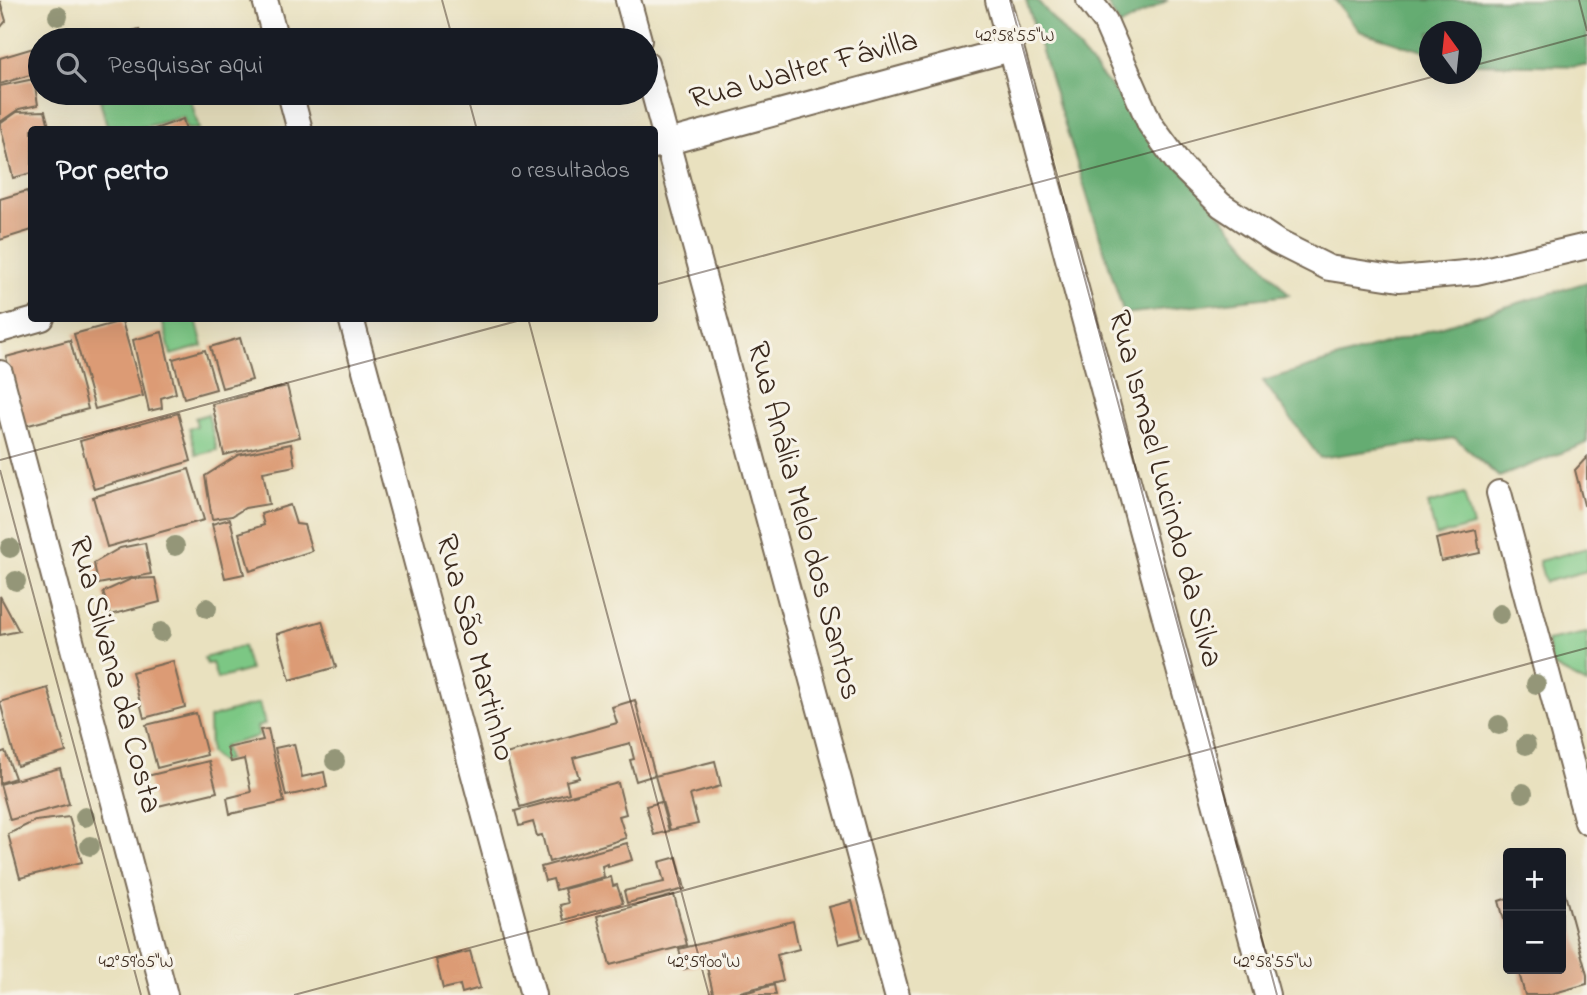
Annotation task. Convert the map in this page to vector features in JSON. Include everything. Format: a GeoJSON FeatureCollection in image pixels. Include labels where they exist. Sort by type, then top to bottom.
{"type":"FeatureCollection","features":[{"type":"Feature","properties":{"kind":"street"},"geometry":{"type":"LineString","coordinates":[[265,0],[273,28]]}},
{"type":"Feature","properties":{"kind":"street"},"geometry":{"type":"LineString","coordinates":[[628,0],[636,28]]}},
{"type":"Feature","properties":{"kind":"street","name":"Rua Ismael Lucindo da Silva"},"geometry":{"type":"LineString","coordinates":[[998,0],[1267,995]]}},
{"type":"Feature","properties":{"kind":"street"},"geometry":{"type":"LineString","coordinates":[[1088,0],[1105,21],[1150,124],[1181,165],[1221,205],[1277,242],[1329,268],[1399,279],[1476,272],[1587,246]]}},
{"type":"Feature","properties":{"kind":"street","name":"Rua Walter Fávilla"},"geometry":{"type":"LineString","coordinates":[[661,144],[1011,50]]}},
{"type":"Feature","properties":{"kind":"street"},"geometry":{"type":"LineString","coordinates":[[293,105],[299,126]]}},
{"type":"Feature","properties":{"kind":"street","name":"Rua Anália Melo dos Santos"},"geometry":{"type":"LineString","coordinates":[[654,105],[658,126]]}},
{"type":"Feature","properties":{"kind":"street","name":"Rua Anália Melo dos Santos"},"geometry":{"type":"LineString","coordinates":[[661,144],[897,995]]}},
{"type":"Feature","properties":{"kind":"street"},"geometry":{"type":"LineString","coordinates":[[0,330],[28,322]]}},
{"type":"Feature","properties":{"kind":"street","name":"Rua São Martinho"},"geometry":{"type":"LineString","coordinates":[[352,322],[533,995]]}},
{"type":"Feature","properties":{"kind":"street","name":"Rua Silvana da Costa"},"geometry":{"type":"LineString","coordinates":[[0,373],[165,995]]}},
{"type":"Feature","properties":{"kind":"street"},"geometry":{"type":"LineString","coordinates":[[1499,493],[1587,822]]}},
{"type":"Feature","properties":{"kind":"green space"},"geometry":{"type":"Polygon","coordinates":[[[1026,0],[1037,0],[1289,295],[1124,314],[1026,0]]]}},
{"type":"Feature","properties":{"kind":"green space"},"geometry":{"type":"Polygon","coordinates":[[[1105,0],[1168,0],[1120,26],[1105,0]]]}},
{"type":"Feature","properties":{"kind":"green space"},"geometry":{"type":"Polygon","coordinates":[[[1335,0],[1587,0],[1587,66],[1482,64],[1482,21],[1419,21],[1419,50],[1359,31],[1335,0]]]}},
{"type":"Feature","properties":{"kind":"green space"},"geometry":{"type":"Polygon","coordinates":[[[101,105],[192,105],[198,126],[186,126],[183,117],[148,126],[107,126],[101,105]]]}},
{"type":"Feature","properties":{"kind":"green space"},"geometry":{"type":"Polygon","coordinates":[[[1587,282],[1587,443],[1499,477],[1455,438],[1320,458],[1263,381],[1587,282]]]}},
{"type":"Feature","properties":{"kind":"green space"},"geometry":{"type":"Polygon","coordinates":[[[163,322],[197,322],[203,346],[171,355],[163,322]]]}},
{"type":"Feature","properties":{"kind":"green space"},"geometry":{"type":"Polygon","coordinates":[[[208,414],[217,450],[196,455],[189,428],[197,426],[195,418],[208,414]]]}},
{"type":"Feature","properties":{"kind":"green space"},"geometry":{"type":"Polygon","coordinates":[[[1464,494],[1473,526],[1436,536],[1428,504],[1464,494]]]}},
{"type":"Feature","properties":{"kind":"green space"},"geometry":{"type":"Polygon","coordinates":[[[1587,548],[1587,571],[1545,582],[1539,561],[1587,548]]]}},
{"type":"Feature","properties":{"kind":"green space"},"geometry":{"type":"Polygon","coordinates":[[[1587,633],[1587,684],[1551,665],[1547,641],[1587,633]]]}},
{"type":"Feature","properties":{"kind":"green space"},"geometry":{"type":"Polygon","coordinates":[[[243,646],[250,670],[217,679],[212,663],[207,664],[204,658],[243,646]]]}},
{"type":"Feature","properties":{"kind":"green space"},"geometry":{"type":"Polygon","coordinates":[[[259,703],[265,724],[257,727],[259,736],[224,746],[228,760],[220,762],[210,753],[209,718],[259,703]]]}},
{"type":"Feature","properties":{"kind":"building"},"geometry":{"type":"Polygon","coordinates":[[[0,1],[6,21],[0,28],[0,1]]]}},
{"type":"Feature","properties":{"kind":"building"},"geometry":{"type":"Polygon","coordinates":[[[28,50],[28,76],[0,84],[0,58],[28,50]]]}},
{"type":"Feature","properties":{"kind":"building"},"geometry":{"type":"Polygon","coordinates":[[[28,80],[28,105],[38,105],[19,109],[0,122],[0,86],[28,80]]]}},
{"type":"Feature","properties":{"kind":"building"},"geometry":{"type":"Polygon","coordinates":[[[45,111],[49,126],[28,126],[28,174],[13,178],[0,124],[17,112],[45,111]]]}},
{"type":"Feature","properties":{"kind":"building"},"geometry":{"type":"Polygon","coordinates":[[[183,119],[185,126],[163,126],[183,119]]]}},
{"type":"Feature","properties":{"kind":"building"},"geometry":{"type":"Polygon","coordinates":[[[27,191],[28,231],[0,240],[0,199],[27,191]]]}},
{"type":"Feature","properties":{"kind":"building"},"geometry":{"type":"Polygon","coordinates":[[[122,322],[143,396],[95,409],[74,334],[122,322]]]}},
{"type":"Feature","properties":{"kind":"building"},"geometry":{"type":"Polygon","coordinates":[[[162,332],[176,393],[161,398],[162,408],[149,411],[133,340],[162,332]]]}},
{"type":"Feature","properties":{"kind":"building"},"geometry":{"type":"Polygon","coordinates":[[[240,338],[252,380],[222,388],[210,347],[240,338]]]}},
{"type":"Feature","properties":{"kind":"building"},"geometry":{"type":"Polygon","coordinates":[[[70,340],[88,409],[25,426],[6,357],[70,340]]]}},
{"type":"Feature","properties":{"kind":"building"},"geometry":{"type":"Polygon","coordinates":[[[205,350],[216,389],[184,398],[173,359],[205,350]]]}},
{"type":"Feature","properties":{"kind":"building"},"geometry":{"type":"Polygon","coordinates":[[[287,386],[300,437],[224,455],[212,404],[287,386]]]}},
{"type":"Feature","properties":{"kind":"building"},"geometry":{"type":"Polygon","coordinates":[[[178,413],[191,461],[94,489],[80,441],[178,413]]]}},
{"type":"Feature","properties":{"kind":"building"},"geometry":{"type":"Polygon","coordinates":[[[291,444],[295,466],[263,472],[269,504],[245,508],[232,516],[212,519],[205,476],[238,455],[291,444]]]}},
{"type":"Feature","properties":{"kind":"building"},"geometry":{"type":"Polygon","coordinates":[[[1587,457],[1587,504],[1584,505],[1575,470],[1587,457]]]}},
{"type":"Feature","properties":{"kind":"building"},"geometry":{"type":"Polygon","coordinates":[[[189,469],[204,520],[107,547],[93,497],[189,469]]]}},
{"type":"Feature","properties":{"kind":"building"},"geometry":{"type":"Polygon","coordinates":[[[290,505],[296,524],[304,525],[312,551],[250,571],[239,533],[264,525],[261,514],[290,505]]]}},
{"type":"Feature","properties":{"kind":"building"},"geometry":{"type":"Polygon","coordinates":[[[230,519],[244,574],[225,578],[212,524],[230,519]]]}},
{"type":"Feature","properties":{"kind":"building"},"geometry":{"type":"Polygon","coordinates":[[[1476,530],[1480,553],[1441,561],[1436,539],[1476,530]]]}},
{"type":"Feature","properties":{"kind":"building"},"geometry":{"type":"Polygon","coordinates":[[[145,543],[151,574],[98,584],[94,563],[120,548],[145,543]]]}},
{"type":"Feature","properties":{"kind":"building"},"geometry":{"type":"Polygon","coordinates":[[[155,578],[160,602],[110,615],[103,592],[131,579],[155,578]]]}},
{"type":"Feature","properties":{"kind":"building"},"geometry":{"type":"Polygon","coordinates":[[[0,596],[19,631],[0,635],[0,596]]]}},
{"type":"Feature","properties":{"kind":"building"},"geometry":{"type":"Polygon","coordinates":[[[322,621],[336,667],[290,680],[277,634],[322,621]]]}},
{"type":"Feature","properties":{"kind":"building"},"geometry":{"type":"Polygon","coordinates":[[[173,661],[185,707],[144,718],[132,672],[173,661]]]}},
{"type":"Feature","properties":{"kind":"building"},"geometry":{"type":"Polygon","coordinates":[[[48,688],[66,752],[17,766],[0,702],[48,688]]]}},
{"type":"Feature","properties":{"kind":"building"},"geometry":{"type":"Polygon","coordinates":[[[635,700],[655,775],[636,781],[630,760],[634,759],[630,743],[573,758],[579,778],[566,781],[569,793],[520,807],[506,754],[617,723],[612,707],[635,700]]]}},
{"type":"Feature","properties":{"kind":"building"},"geometry":{"type":"Polygon","coordinates":[[[196,713],[207,755],[157,768],[146,725],[196,713]]]}},
{"type":"Feature","properties":{"kind":"building"},"geometry":{"type":"Polygon","coordinates":[[[268,729],[284,802],[230,814],[227,798],[251,792],[244,759],[231,762],[227,748],[263,740],[260,730],[268,729]]]}},
{"type":"Feature","properties":{"kind":"building"},"geometry":{"type":"Polygon","coordinates":[[[294,744],[302,777],[324,772],[327,787],[286,796],[275,748],[294,744]]]}},
{"type":"Feature","properties":{"kind":"building"},"geometry":{"type":"Polygon","coordinates":[[[5,751],[15,778],[0,783],[0,753],[5,751]]]}},
{"type":"Feature","properties":{"kind":"building"},"geometry":{"type":"Polygon","coordinates":[[[209,761],[217,792],[154,807],[147,776],[209,761]]]}},
{"type":"Feature","properties":{"kind":"building"},"geometry":{"type":"Polygon","coordinates":[[[715,761],[721,786],[690,795],[698,824],[670,830],[655,776],[715,761]]]}},
{"type":"Feature","properties":{"kind":"building"},"geometry":{"type":"Polygon","coordinates":[[[60,768],[69,804],[10,820],[0,784],[60,768]]]}},
{"type":"Feature","properties":{"kind":"building"},"geometry":{"type":"Polygon","coordinates":[[[618,783],[626,814],[619,816],[626,838],[549,862],[542,835],[537,836],[533,822],[519,826],[515,811],[618,783]]]}},
{"type":"Feature","properties":{"kind":"building"},"geometry":{"type":"Polygon","coordinates":[[[661,802],[669,831],[654,835],[646,806],[661,802]]]}},
{"type":"Feature","properties":{"kind":"building"},"geometry":{"type":"Polygon","coordinates":[[[69,817],[82,862],[20,878],[8,834],[35,821],[69,817]]]}},
{"type":"Feature","properties":{"kind":"building"},"geometry":{"type":"Polygon","coordinates":[[[627,843],[632,860],[608,867],[608,864],[602,866],[604,877],[556,890],[553,879],[545,881],[541,867],[627,843]]]}},
{"type":"Feature","properties":{"kind":"building"},"geometry":{"type":"Polygon","coordinates":[[[677,857],[685,889],[627,903],[624,891],[664,882],[659,862],[677,857]]]}},
{"type":"Feature","properties":{"kind":"building"},"geometry":{"type":"Polygon","coordinates":[[[611,877],[623,903],[564,920],[560,905],[568,903],[564,889],[611,877]]]}},
{"type":"Feature","properties":{"kind":"building"},"geometry":{"type":"Polygon","coordinates":[[[674,895],[687,945],[610,965],[597,916],[674,895]]]}},
{"type":"Feature","properties":{"kind":"building"},"geometry":{"type":"Polygon","coordinates":[[[1566,898],[1587,975],[1587,984],[1547,995],[1525,995],[1519,974],[1566,974],[1566,898]]]}},
{"type":"Feature","properties":{"kind":"building"},"geometry":{"type":"Polygon","coordinates":[[[1503,900],[1503,916],[1499,901],[1503,900]]]}},
{"type":"Feature","properties":{"kind":"building"},"geometry":{"type":"Polygon","coordinates":[[[852,901],[862,938],[839,944],[829,907],[852,901]]]}},
{"type":"Feature","properties":{"kind":"building"},"geometry":{"type":"Polygon","coordinates":[[[793,921],[799,949],[777,955],[783,981],[728,995],[708,995],[713,993],[706,963],[684,969],[679,949],[793,921]]]}},
{"type":"Feature","properties":{"kind":"building"},"geometry":{"type":"Polygon","coordinates":[[[470,951],[480,988],[462,993],[460,985],[443,989],[436,960],[470,951]]]}},
{"type":"Feature","properties":{"kind":"building"},"geometry":{"type":"Polygon","coordinates":[[[774,985],[776,995],[740,995],[740,994],[774,985]]]}}]}
